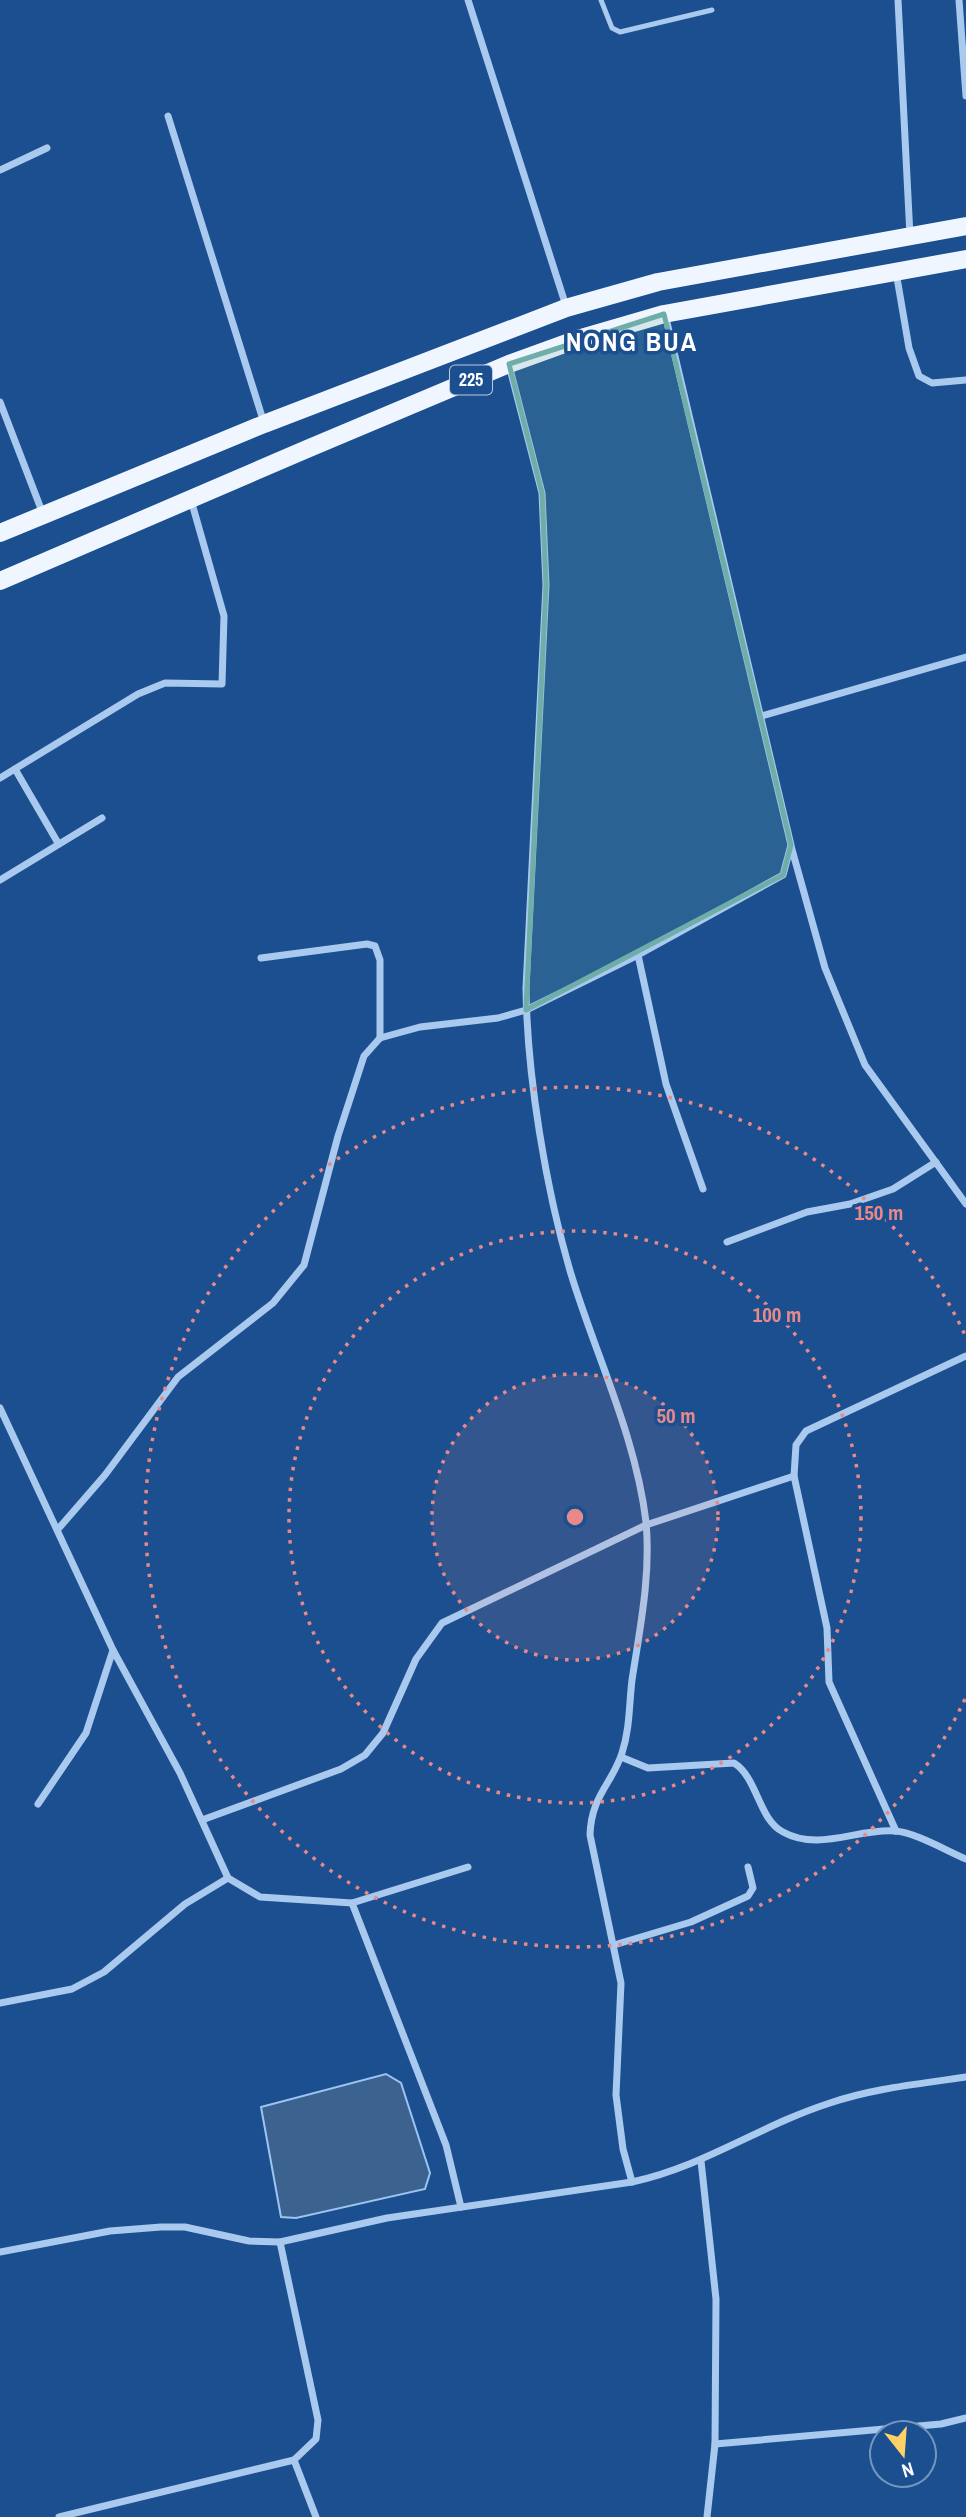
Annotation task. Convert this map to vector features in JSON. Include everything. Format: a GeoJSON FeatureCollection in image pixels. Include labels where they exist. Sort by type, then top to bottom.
{"type":"FeatureCollection","features":[{"type":"Feature","properties":{"kind":"main road","name":"225"},"geometry":{"type":"LineString","coordinates":[[0,533],[264,424],[566,308],[658,282],[966,226]]}},
{"type":"Feature","properties":{"kind":"main road","name":"225"},"geometry":{"type":"LineString","coordinates":[[0,581],[509,364],[664,314],[966,259]]}},
{"type":"Feature","properties":{"kind":"street"},"geometry":{"type":"LineString","coordinates":[[468,0],[566,308]]}},
{"type":"Feature","properties":{"kind":"street"},"geometry":{"type":"LineString","coordinates":[[898,0],[910,236]]}},
{"type":"Feature","properties":{"kind":"street"},"geometry":{"type":"LineString","coordinates":[[959,0],[966,96]]}},
{"type":"Feature","properties":{"kind":"street"},"geometry":{"type":"LineString","coordinates":[[168,116],[264,424]]}},
{"type":"Feature","properties":{"kind":"street"},"geometry":{"type":"LineString","coordinates":[[0,170],[47,148]]}},
{"type":"Feature","properties":{"kind":"street"},"geometry":{"type":"LineString","coordinates":[[895,272],[909,348],[919,376],[932,383],[966,380]]}},
{"type":"Feature","properties":{"kind":"street"},"geometry":{"type":"LineString","coordinates":[[664,314],[791,845],[825,968],[865,1065],[966,1204]]}},
{"type":"Feature","properties":{"kind":"street"},"geometry":{"type":"LineString","coordinates":[[509,364],[542,494],[546,585],[526,1033],[551,1190],[571,1273],[625,1433],[646,1525],[644,1605],[632,1681],[629,1729],[621,1757],[604,1783],[590,1816],[590,1835],[621,1983],[616,2095],[623,2149],[632,2182]]}},
{"type":"Feature","properties":{"kind":"street"},"geometry":{"type":"LineString","coordinates":[[0,402],[43,514]]}},
{"type":"Feature","properties":{"kind":"street"},"geometry":{"type":"LineString","coordinates":[[0,778],[138,694],[165,684],[222,684],[224,616],[190,499]]}},
{"type":"Feature","properties":{"kind":"street"},"geometry":{"type":"LineString","coordinates":[[762,716],[966,657]]}},
{"type":"Feature","properties":{"kind":"street"},"geometry":{"type":"LineString","coordinates":[[15,769],[58,843]]}},
{"type":"Feature","properties":{"kind":"street"},"geometry":{"type":"LineString","coordinates":[[0,880],[102,818]]}},
{"type":"Feature","properties":{"kind":"street"},"geometry":{"type":"LineString","coordinates":[[59,1528],[105,1475],[178,1377],[273,1303],[304,1265],[338,1136],[364,1056],[380,1038],[420,1027],[498,1018],[526,1010],[638,955],[783,875],[791,845]]}},
{"type":"Feature","properties":{"kind":"street"},"geometry":{"type":"LineString","coordinates":[[261,958],[367,944],[375,946],[380,960],[380,1038]]}},
{"type":"Feature","properties":{"kind":"street"},"geometry":{"type":"LineString","coordinates":[[638,955],[666,1084],[703,1189]]}},
{"type":"Feature","properties":{"kind":"street"},"geometry":{"type":"LineString","coordinates":[[727,1242],[807,1212],[850,1204],[893,1189],[936,1162]]}},
{"type":"Feature","properties":{"kind":"street"},"geometry":{"type":"LineString","coordinates":[[896,1831],[829,1682],[827,1628],[794,1476],[796,1445],[806,1432],[966,1356]]}},
{"type":"Feature","properties":{"kind":"street"},"geometry":{"type":"LineString","coordinates":[[0,1408],[59,1528],[113,1650],[202,1820],[228,1878],[260,1898],[352,1903],[468,1867]]}},
{"type":"Feature","properties":{"kind":"street"},"geometry":{"type":"LineString","coordinates":[[202,1820],[341,1769],[365,1755],[383,1733],[416,1659],[442,1623],[646,1525],[794,1476]]}},
{"type":"Feature","properties":{"kind":"street"},"geometry":{"type":"LineString","coordinates":[[37,1804],[86,1733],[113,1650]]}},
{"type":"Feature","properties":{"kind":"street"},"geometry":{"type":"LineString","coordinates":[[621,1757],[648,1768],[734,1763],[744,1769],[774,1826],[785,1834],[821,1840],[896,1831],[966,1859]]}},
{"type":"Feature","properties":{"kind":"street"},"geometry":{"type":"LineString","coordinates":[[614,1945],[691,1922],[748,1896],[753,1888],[748,1867]]}},
{"type":"Feature","properties":{"kind":"street"},"geometry":{"type":"LineString","coordinates":[[0,2003],[72,1989],[104,1972],[185,1904],[228,1878]]}},
{"type":"Feature","properties":{"kind":"street"},"geometry":{"type":"LineString","coordinates":[[352,1903],[446,2145],[461,2207]]}},
{"type":"Feature","properties":{"kind":"street"},"geometry":{"type":"LineString","coordinates":[[0,2252],[110,2231],[161,2227],[185,2227],[249,2241],[281,2242],[387,2218],[507,2203],[632,2182],[662,2176],[701,2161],[829,2103],[873,2091],[966,2077]]}},
{"type":"Feature","properties":{"kind":"street"},"geometry":{"type":"LineString","coordinates":[[701,2161],[716,2299],[715,2444],[707,2517]]}},
{"type":"Feature","properties":{"kind":"street"},"geometry":{"type":"LineString","coordinates":[[59,2517],[294,2460],[316,2439],[318,2420],[281,2242]]}},
{"type":"Feature","properties":{"kind":"street"},"geometry":{"type":"LineString","coordinates":[[715,2444],[941,2424],[966,2418]]}},
{"type":"Feature","properties":{"kind":"street"},"geometry":{"type":"LineString","coordinates":[[294,2460],[316,2517]]}},
{"type":"Feature","properties":{"kind":"lane"},"geometry":{"type":"LineString","coordinates":[[601,0],[612,28],[620,32],[712,10]]}},
{"type":"Feature","properties":{"kind":"highlighted area"},"geometry":{"type":"Polygon","coordinates":[[[664,314],[791,845],[783,875],[526,1010],[546,585],[542,493],[509,364],[664,314]]]}},
{"type":"Feature","properties":{"kind":"water"},"geometry":{"type":"Polygon","coordinates":[[[386,2074],[401,2083],[430,2173],[425,2189],[296,2218],[281,2217],[261,2107],[386,2074]]]}},
{"type":"Feature","properties":{"kind":"district","name":"NONG BUA"},"geometry":{"type":"Point","coordinates":[632,342]}}]}
